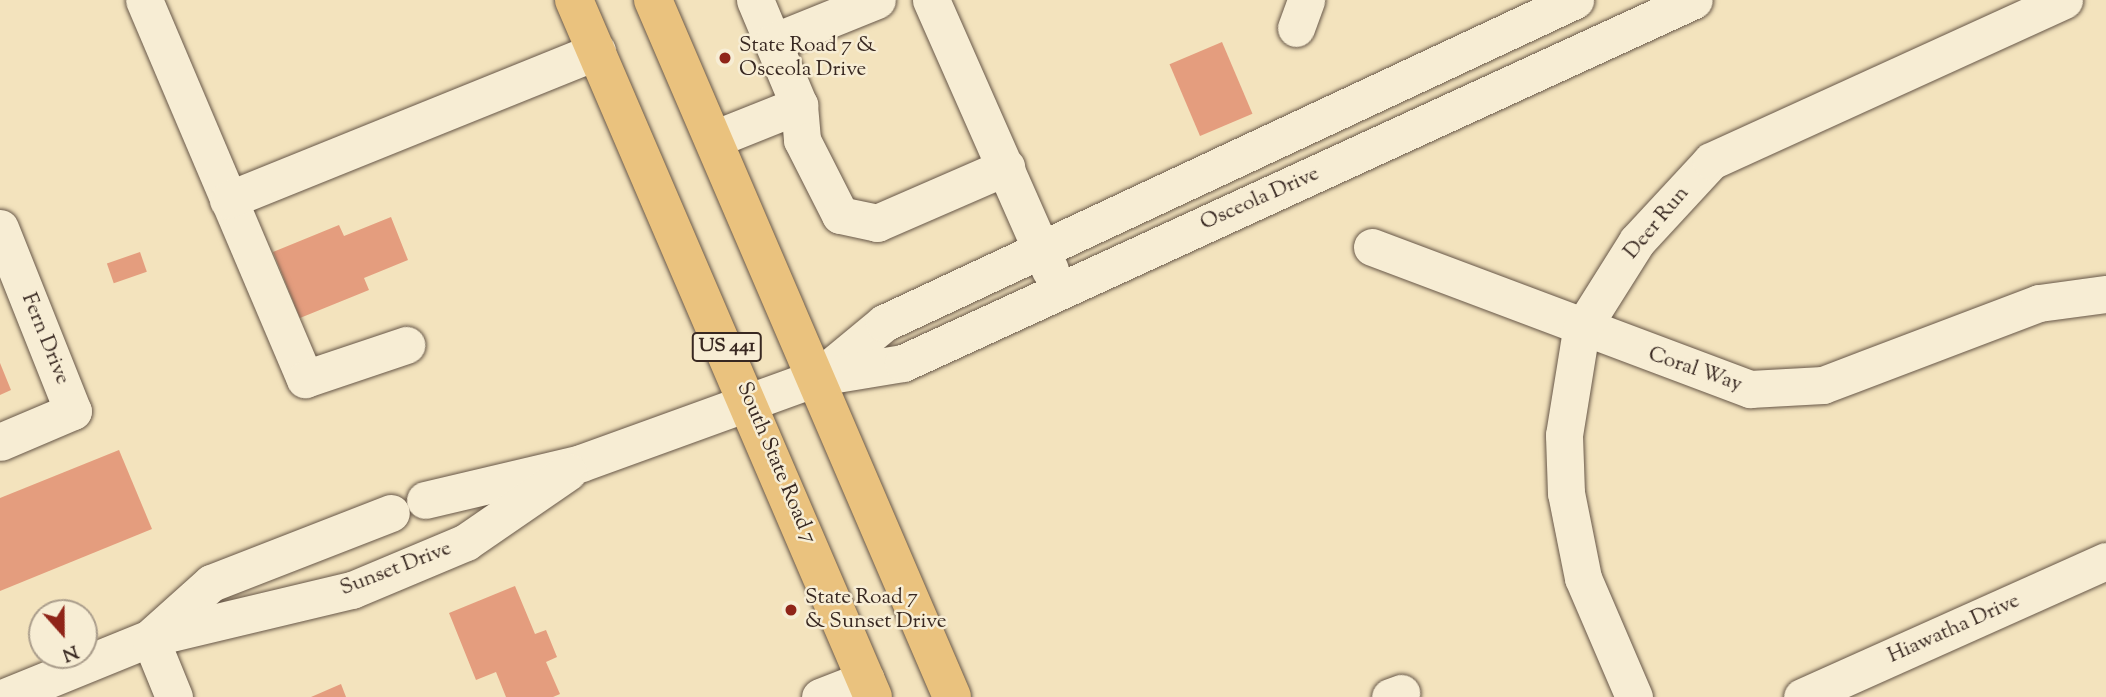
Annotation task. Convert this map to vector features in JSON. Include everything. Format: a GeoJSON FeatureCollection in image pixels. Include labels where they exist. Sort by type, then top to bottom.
{"type":"FeatureCollection","features":[{"type":"Feature","properties":{"kind":"main road","name":"South State Road 7"},"geometry":{"type":"LineString","coordinates":[[574,0],[752,406],[870,688]]}},
{"type":"Feature","properties":{"kind":"main road"},"geometry":{"type":"LineString","coordinates":[[653,0],[818,377],[952,697]]}},
{"type":"Feature","properties":{"kind":"street"},"geometry":{"type":"LineString","coordinates":[[144,0],[305,379],[406,345]]}},
{"type":"Feature","properties":{"kind":"street"},"geometry":{"type":"LineString","coordinates":[[755,0],[799,105],[802,140],[831,207],[862,225],[1006,167]]}},
{"type":"Feature","properties":{"kind":"street"},"geometry":{"type":"LineString","coordinates":[[773,42],[877,0]]}},
{"type":"Feature","properties":{"kind":"street"},"geometry":{"type":"LineString","coordinates":[[931,0],[1006,167],[1039,249],[1060,290]]}},
{"type":"Feature","properties":{"kind":"street","name":"Osceola Drive"},"geometry":{"type":"LineString","coordinates":[[818,377],[884,323],[1575,0]]}},
{"type":"Feature","properties":{"kind":"street","name":"Osceola Drive"},"geometry":{"type":"LineString","coordinates":[[752,406],[818,377],[903,363],[1695,0]]}},
{"type":"Feature","properties":{"kind":"street","name":"Deer Run"},"geometry":{"type":"LineString","coordinates":[[1634,697],[1583,578],[1566,493],[1564,435],[1581,330],[1637,241],[1711,161],[2064,0]]}},
{"type":"Feature","properties":{"kind":"street"},"geometry":{"type":"LineString","coordinates":[[1525,23],[1548,67]]}},
{"type":"Feature","properties":{"kind":"street"},"geometry":{"type":"LineString","coordinates":[[228,200],[597,51]]}},
{"type":"Feature","properties":{"kind":"street"},"geometry":{"type":"LineString","coordinates":[[714,139],[799,105]]}},
{"type":"Feature","properties":{"kind":"street"},"geometry":{"type":"LineString","coordinates":[[1133,205],[1151,248]]}},
{"type":"Feature","properties":{"kind":"street","name":"Fern Drive"},"geometry":{"type":"LineString","coordinates":[[0,228],[74,411],[0,442]]}},
{"type":"Feature","properties":{"kind":"street","name":"Coral Way"},"geometry":{"type":"LineString","coordinates":[[1372,247],[1581,330],[1750,389],[1823,385],[2039,303],[2106,295]]}},
{"type":"Feature","properties":{"kind":"street","name":"Sunset Drive"},"geometry":{"type":"LineString","coordinates":[[425,500],[581,463],[752,406]]}},
{"type":"Feature","properties":{"kind":"street","name":"Sunset Drive"},"geometry":{"type":"LineString","coordinates":[[5,697],[150,638],[379,579],[466,542],[581,463]]}},
{"type":"Feature","properties":{"kind":"street","name":"Sunset Drive"},"geometry":{"type":"LineString","coordinates":[[150,638],[211,583],[391,513]]}},
{"type":"Feature","properties":{"kind":"street"},"geometry":{"type":"LineString","coordinates":[[357,526],[379,579]]}},
{"type":"Feature","properties":{"kind":"street","name":"Hiawatha Drive"},"geometry":{"type":"LineString","coordinates":[[1802,697],[2106,561]]}},
{"type":"Feature","properties":{"kind":"street"},"geometry":{"type":"LineString","coordinates":[[150,638],[174,697]]}},
{"type":"Feature","properties":{"kind":"street"},"geometry":{"type":"LineString","coordinates":[[820,697],[870,688]]}},
{"type":"Feature","properties":{"kind":"building"},"geometry":{"type":"Polygon","coordinates":[[[1222,42],[1252,114],[1200,136],[1170,64],[1222,42]]]}},
{"type":"Feature","properties":{"kind":"building"},"geometry":{"type":"Polygon","coordinates":[[[391,217],[408,260],[364,278],[369,290],[300,318],[273,252],[339,225],[344,236],[391,217]]]}},
{"type":"Feature","properties":{"kind":"building"},"geometry":{"type":"Polygon","coordinates":[[[140,252],[147,272],[114,283],[107,263],[140,252]]]}},
{"type":"Feature","properties":{"kind":"building"},"geometry":{"type":"Polygon","coordinates":[[[0,363],[11,390],[0,395],[0,363]]]}},
{"type":"Feature","properties":{"kind":"building"},"geometry":{"type":"Polygon","coordinates":[[[119,450],[152,529],[0,591],[0,498],[119,450]]]}},
{"type":"Feature","properties":{"kind":"building"},"geometry":{"type":"Polygon","coordinates":[[[515,586],[535,634],[546,630],[557,657],[546,662],[560,694],[553,697],[506,697],[496,672],[476,680],[449,613],[515,586]]]}},
{"type":"Feature","properties":{"kind":"building"},"geometry":{"type":"Polygon","coordinates":[[[341,684],[346,697],[311,697],[341,684]]]}},
{"type":"Feature","properties":{"kind":"place","name":"State Road 7 & Osceola Drive"},"geometry":{"type":"Point","coordinates":[725,58]}},
{"type":"Feature","properties":{"kind":"place","name":"State Road 7 & Sunset Drive"},"geometry":{"type":"Point","coordinates":[791,610]}}]}
